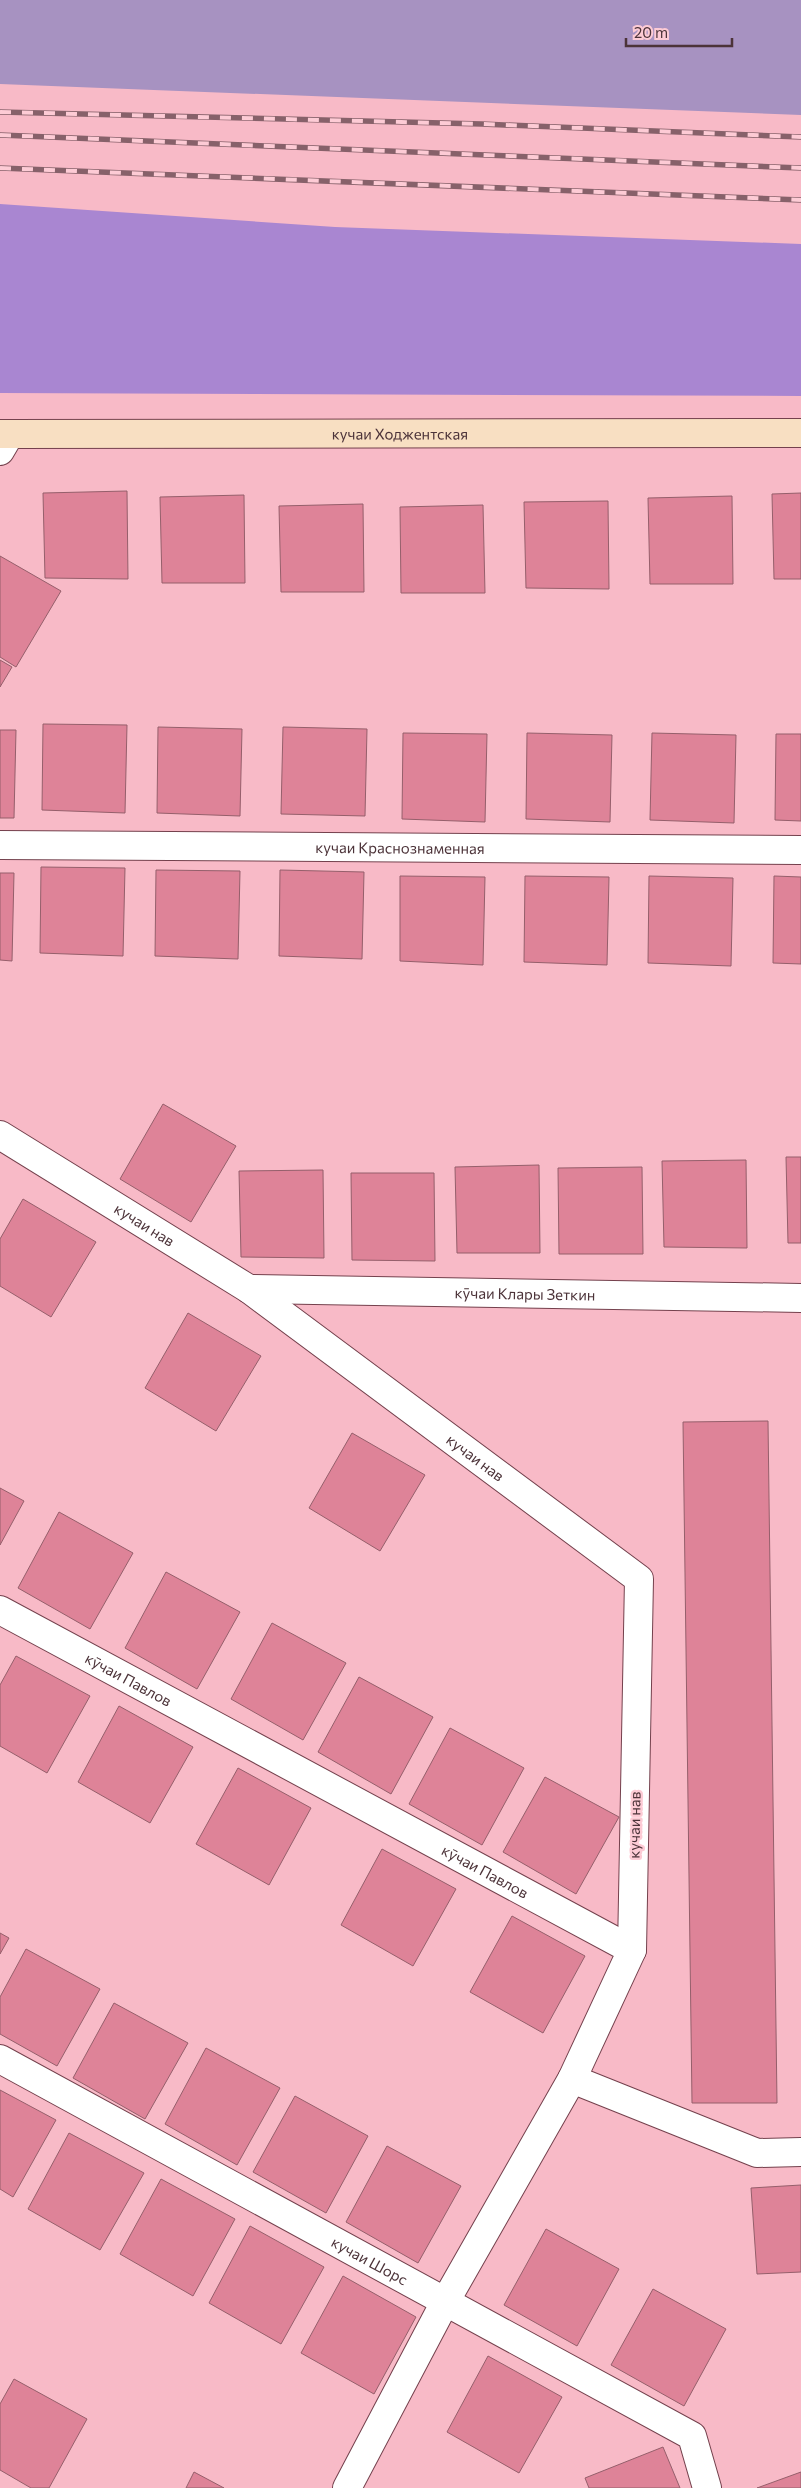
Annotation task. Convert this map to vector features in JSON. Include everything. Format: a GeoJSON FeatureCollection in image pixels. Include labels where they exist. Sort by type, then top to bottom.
{"type":"FeatureCollection","features":[{"type":"Feature","properties":{"kind":"main road","name":"кучаи Ходжентская"},"geometry":{"type":"LineString","coordinates":[[3,440],[801,432]]}},
{"type":"Feature","properties":{"kind":"street","name":"кучаи Краснознаменная"},"geometry":{"type":"LineString","coordinates":[[0,845],[801,850]]}},
{"type":"Feature","properties":{"kind":"street","name":"кучаи нав"},"geometry":{"type":"LineString","coordinates":[[0,1135],[249,1289],[639,1579],[632,1950]]}},
{"type":"Feature","properties":{"kind":"street","name":"кӯчаи Клары Зеткин"},"geometry":{"type":"LineString","coordinates":[[249,1289],[801,1298]]}},
{"type":"Feature","properties":{"kind":"street","name":"кӯчаи Павлов"},"geometry":{"type":"LineString","coordinates":[[0,1610],[632,1950]]}},
{"type":"Feature","properties":{"kind":"street"},"geometry":{"type":"LineString","coordinates":[[347,2488],[444,2302],[572,2079],[632,1950]]}},
{"type":"Feature","properties":{"kind":"street","name":"кучаи Шорс"},"geometry":{"type":"LineString","coordinates":[[0,2059],[692,2436],[708,2488]]}},
{"type":"Feature","properties":{"kind":"street"},"geometry":{"type":"LineString","coordinates":[[572,2079],[757,2153],[801,2152]]}},
{"type":"Feature","properties":{"kind":"shaded area"},"geometry":{"type":"Polygon","coordinates":[[[0,0],[801,0],[801,115],[0,84],[0,0]]]}},
{"type":"Feature","properties":{"kind":"shaded area"},"geometry":{"type":"Polygon","coordinates":[[[0,204],[335,227],[801,244],[801,396],[0,393],[0,204]]]}},
{"type":"Feature","properties":{"kind":"building"},"geometry":{"type":"Polygon","coordinates":[[[127,491],[128,579],[45,578],[43,493],[127,491]]]}},
{"type":"Feature","properties":{"kind":"building"},"geometry":{"type":"Polygon","coordinates":[[[801,493],[801,579],[774,579],[772,494],[801,493]]]}},
{"type":"Feature","properties":{"kind":"building"},"geometry":{"type":"Polygon","coordinates":[[[244,495],[245,583],[162,583],[160,497],[244,495]]]}},
{"type":"Feature","properties":{"kind":"building"},"geometry":{"type":"Polygon","coordinates":[[[732,496],[733,584],[650,584],[648,498],[732,496]]]}},
{"type":"Feature","properties":{"kind":"building"},"geometry":{"type":"Polygon","coordinates":[[[608,501],[609,589],[526,588],[524,502],[608,501]]]}},
{"type":"Feature","properties":{"kind":"building"},"geometry":{"type":"Polygon","coordinates":[[[363,504],[364,592],[281,592],[279,506],[363,504]]]}},
{"type":"Feature","properties":{"kind":"building"},"geometry":{"type":"Polygon","coordinates":[[[483,505],[485,593],[401,593],[400,507],[483,505]]]}},
{"type":"Feature","properties":{"kind":"building"},"geometry":{"type":"Polygon","coordinates":[[[0,556],[61,591],[16,667],[0,657],[0,556]]]}},
{"type":"Feature","properties":{"kind":"building"},"geometry":{"type":"Polygon","coordinates":[[[0,660],[12,667],[0,687],[0,660]]]}},
{"type":"Feature","properties":{"kind":"building"},"geometry":{"type":"Polygon","coordinates":[[[43,724],[127,725],[125,813],[42,810],[43,724]]]}},
{"type":"Feature","properties":{"kind":"building"},"geometry":{"type":"Polygon","coordinates":[[[158,727],[242,729],[240,816],[157,813],[158,727]]]}},
{"type":"Feature","properties":{"kind":"building"},"geometry":{"type":"Polygon","coordinates":[[[283,727],[367,729],[365,816],[281,814],[283,727]]]}},
{"type":"Feature","properties":{"kind":"building"},"geometry":{"type":"Polygon","coordinates":[[[0,730],[16,730],[14,818],[0,818],[0,730]]]}},
{"type":"Feature","properties":{"kind":"building"},"geometry":{"type":"Polygon","coordinates":[[[403,733],[487,734],[485,822],[402,819],[403,733]]]}},
{"type":"Feature","properties":{"kind":"building"},"geometry":{"type":"Polygon","coordinates":[[[527,733],[612,735],[610,822],[526,819],[527,733]]]}},
{"type":"Feature","properties":{"kind":"building"},"geometry":{"type":"Polygon","coordinates":[[[652,733],[736,735],[734,823],[650,820],[652,733]]]}},
{"type":"Feature","properties":{"kind":"building"},"geometry":{"type":"Polygon","coordinates":[[[776,734],[801,734],[801,821],[775,820],[776,734]]]}},
{"type":"Feature","properties":{"kind":"building"},"geometry":{"type":"Polygon","coordinates":[[[41,867],[125,868],[123,956],[40,953],[41,867]]]}},
{"type":"Feature","properties":{"kind":"building"},"geometry":{"type":"Polygon","coordinates":[[[156,870],[240,871],[238,959],[155,956],[156,870]]]}},
{"type":"Feature","properties":{"kind":"building"},"geometry":{"type":"Polygon","coordinates":[[[280,870],[364,872],[362,959],[279,956],[280,870]]]}},
{"type":"Feature","properties":{"kind":"building"},"geometry":{"type":"Polygon","coordinates":[[[0,873],[14,873],[12,961],[0,960],[0,873]]]}},
{"type":"Feature","properties":{"kind":"building"},"geometry":{"type":"Polygon","coordinates":[[[400,876],[485,877],[483,965],[400,961],[400,876]]]}},
{"type":"Feature","properties":{"kind":"building"},"geometry":{"type":"Polygon","coordinates":[[[525,876],[609,877],[607,965],[524,962],[525,876]]]}},
{"type":"Feature","properties":{"kind":"building"},"geometry":{"type":"Polygon","coordinates":[[[649,876],[733,878],[731,966],[648,963],[649,876]]]}},
{"type":"Feature","properties":{"kind":"building"},"geometry":{"type":"Polygon","coordinates":[[[774,876],[801,877],[801,964],[773,963],[774,876]]]}},
{"type":"Feature","properties":{"kind":"building"},"geometry":{"type":"Polygon","coordinates":[[[163,1104],[236,1146],[191,1222],[120,1179],[163,1104]]]}},
{"type":"Feature","properties":{"kind":"building"},"geometry":{"type":"Polygon","coordinates":[[[786,1157],[801,1157],[801,1243],[788,1243],[786,1157]]]}},
{"type":"Feature","properties":{"kind":"building"},"geometry":{"type":"Polygon","coordinates":[[[746,1160],[747,1248],[664,1247],[662,1161],[746,1160]]]}},
{"type":"Feature","properties":{"kind":"building"},"geometry":{"type":"Polygon","coordinates":[[[539,1165],[540,1253],[457,1253],[455,1167],[539,1165]]]}},
{"type":"Feature","properties":{"kind":"building"},"geometry":{"type":"Polygon","coordinates":[[[642,1167],[643,1254],[559,1254],[558,1168],[642,1167]]]}},
{"type":"Feature","properties":{"kind":"building"},"geometry":{"type":"Polygon","coordinates":[[[323,1170],[324,1258],[241,1257],[239,1171],[323,1170]]]}},
{"type":"Feature","properties":{"kind":"building"},"geometry":{"type":"Polygon","coordinates":[[[351,1173],[434,1173],[435,1261],[352,1260],[351,1173]]]}},
{"type":"Feature","properties":{"kind":"building"},"geometry":{"type":"Polygon","coordinates":[[[23,1199],[96,1242],[51,1317],[0,1286],[0,1239],[23,1199]]]}},
{"type":"Feature","properties":{"kind":"building"},"geometry":{"type":"Polygon","coordinates":[[[188,1313],[261,1356],[216,1431],[145,1388],[188,1313]]]}},
{"type":"Feature","properties":{"kind":"building"},"geometry":{"type":"Polygon","coordinates":[[[768,1421],[777,2103],[692,2103],[683,1422],[768,1421]]]}},
{"type":"Feature","properties":{"kind":"building"},"geometry":{"type":"Polygon","coordinates":[[[352,1433],[425,1475],[380,1551],[309,1508],[352,1433]]]}},
{"type":"Feature","properties":{"kind":"building"},"geometry":{"type":"Polygon","coordinates":[[[0,1488],[24,1501],[0,1545],[0,1488]]]}},
{"type":"Feature","properties":{"kind":"building"},"geometry":{"type":"Polygon","coordinates":[[[59,1512],[133,1553],[90,1629],[18,1588],[59,1512]]]}},
{"type":"Feature","properties":{"kind":"building"},"geometry":{"type":"Polygon","coordinates":[[[166,1572],[240,1612],[197,1689],[125,1648],[166,1572]]]}},
{"type":"Feature","properties":{"kind":"building"},"geometry":{"type":"Polygon","coordinates":[[[272,1623],[346,1663],[303,1740],[231,1699],[272,1623]]]}},
{"type":"Feature","properties":{"kind":"building"},"geometry":{"type":"Polygon","coordinates":[[[16,1656],[90,1696],[47,1773],[0,1746],[0,1685],[16,1656]]]}},
{"type":"Feature","properties":{"kind":"building"},"geometry":{"type":"Polygon","coordinates":[[[359,1677],[433,1717],[391,1794],[318,1752],[359,1677]]]}},
{"type":"Feature","properties":{"kind":"building"},"geometry":{"type":"Polygon","coordinates":[[[119,1706],[193,1747],[150,1823],[78,1782],[119,1706]]]}},
{"type":"Feature","properties":{"kind":"building"},"geometry":{"type":"Polygon","coordinates":[[[450,1728],[524,1768],[482,1845],[409,1804],[450,1728]]]}},
{"type":"Feature","properties":{"kind":"building"},"geometry":{"type":"Polygon","coordinates":[[[238,1768],[311,1808],[269,1885],[196,1844],[238,1768]]]}},
{"type":"Feature","properties":{"kind":"building"},"geometry":{"type":"Polygon","coordinates":[[[545,1777],[619,1817],[576,1894],[503,1852],[545,1777]]]}},
{"type":"Feature","properties":{"kind":"building"},"geometry":{"type":"Polygon","coordinates":[[[382,1849],[456,1889],[413,1966],[341,1925],[382,1849]]]}},
{"type":"Feature","properties":{"kind":"building"},"geometry":{"type":"Polygon","coordinates":[[[512,1916],[585,1956],[543,2033],[470,1992],[512,1916]]]}},
{"type":"Feature","properties":{"kind":"building"},"geometry":{"type":"Polygon","coordinates":[[[0,1933],[9,1938],[0,1954],[0,1933]]]}},
{"type":"Feature","properties":{"kind":"building"},"geometry":{"type":"Polygon","coordinates":[[[26,1949],[100,1989],[57,2066],[0,2034],[0,1997],[26,1949]]]}},
{"type":"Feature","properties":{"kind":"building"},"geometry":{"type":"Polygon","coordinates":[[[114,2003],[188,2043],[145,2119],[73,2078],[114,2003]]]}},
{"type":"Feature","properties":{"kind":"building"},"geometry":{"type":"Polygon","coordinates":[[[206,2048],[280,2088],[237,2165],[165,2124],[206,2048]]]}},
{"type":"Feature","properties":{"kind":"building"},"geometry":{"type":"Polygon","coordinates":[[[0,2090],[56,2120],[13,2197],[0,2189],[0,2090]]]}},
{"type":"Feature","properties":{"kind":"building"},"geometry":{"type":"Polygon","coordinates":[[[295,2096],[368,2136],[326,2213],[253,2172],[295,2096]]]}},
{"type":"Feature","properties":{"kind":"building"},"geometry":{"type":"Polygon","coordinates":[[[69,2133],[144,2173],[100,2250],[28,2209],[69,2133]]]}},
{"type":"Feature","properties":{"kind":"building"},"geometry":{"type":"Polygon","coordinates":[[[387,2146],[461,2186],[418,2263],[346,2222],[387,2146]]]}},
{"type":"Feature","properties":{"kind":"building"},"geometry":{"type":"Polygon","coordinates":[[[161,2179],[235,2219],[193,2296],[120,2254],[161,2179]]]}},
{"type":"Feature","properties":{"kind":"building"},"geometry":{"type":"Polygon","coordinates":[[[801,2185],[801,2272],[757,2274],[751,2188],[801,2185]]]}},
{"type":"Feature","properties":{"kind":"building"},"geometry":{"type":"Polygon","coordinates":[[[250,2226],[324,2267],[281,2344],[209,2303],[250,2226]]]}},
{"type":"Feature","properties":{"kind":"building"},"geometry":{"type":"Polygon","coordinates":[[[546,2229],[619,2269],[577,2346],[504,2305],[546,2229]]]}},
{"type":"Feature","properties":{"kind":"building"},"geometry":{"type":"Polygon","coordinates":[[[343,2276],[416,2317],[374,2394],[301,2353],[343,2276]]]}},
{"type":"Feature","properties":{"kind":"building"},"geometry":{"type":"Polygon","coordinates":[[[653,2289],[726,2329],[684,2406],[611,2365],[653,2289]]]}},
{"type":"Feature","properties":{"kind":"building"},"geometry":{"type":"Polygon","coordinates":[[[488,2356],[562,2397],[519,2473],[447,2432],[488,2356]]]}},
{"type":"Feature","properties":{"kind":"building"},"geometry":{"type":"Polygon","coordinates":[[[14,2379],[87,2419],[49,2488],[31,2488],[0,2470],[0,2404],[14,2379]]]}},
{"type":"Feature","properties":{"kind":"building"},"geometry":{"type":"Polygon","coordinates":[[[663,2447],[680,2488],[589,2488],[585,2478],[663,2447]]]}},
{"type":"Feature","properties":{"kind":"building"},"geometry":{"type":"Polygon","coordinates":[[[194,2472],[224,2488],[186,2488],[194,2472]]]}},
{"type":"Feature","properties":{"kind":"building"},"geometry":{"type":"Polygon","coordinates":[[[801,2472],[801,2488],[757,2488],[801,2472]]]}},
{"type":"Feature","properties":{"kind":"railway"},"geometry":{"type":"LineString","coordinates":[[0,112],[482,124],[801,137]]}},
{"type":"Feature","properties":{"kind":"railway"},"geometry":{"type":"LineString","coordinates":[[0,135],[801,168]]}},
{"type":"Feature","properties":{"kind":"railway"},"geometry":{"type":"LineString","coordinates":[[0,168],[801,200]]}}]}
